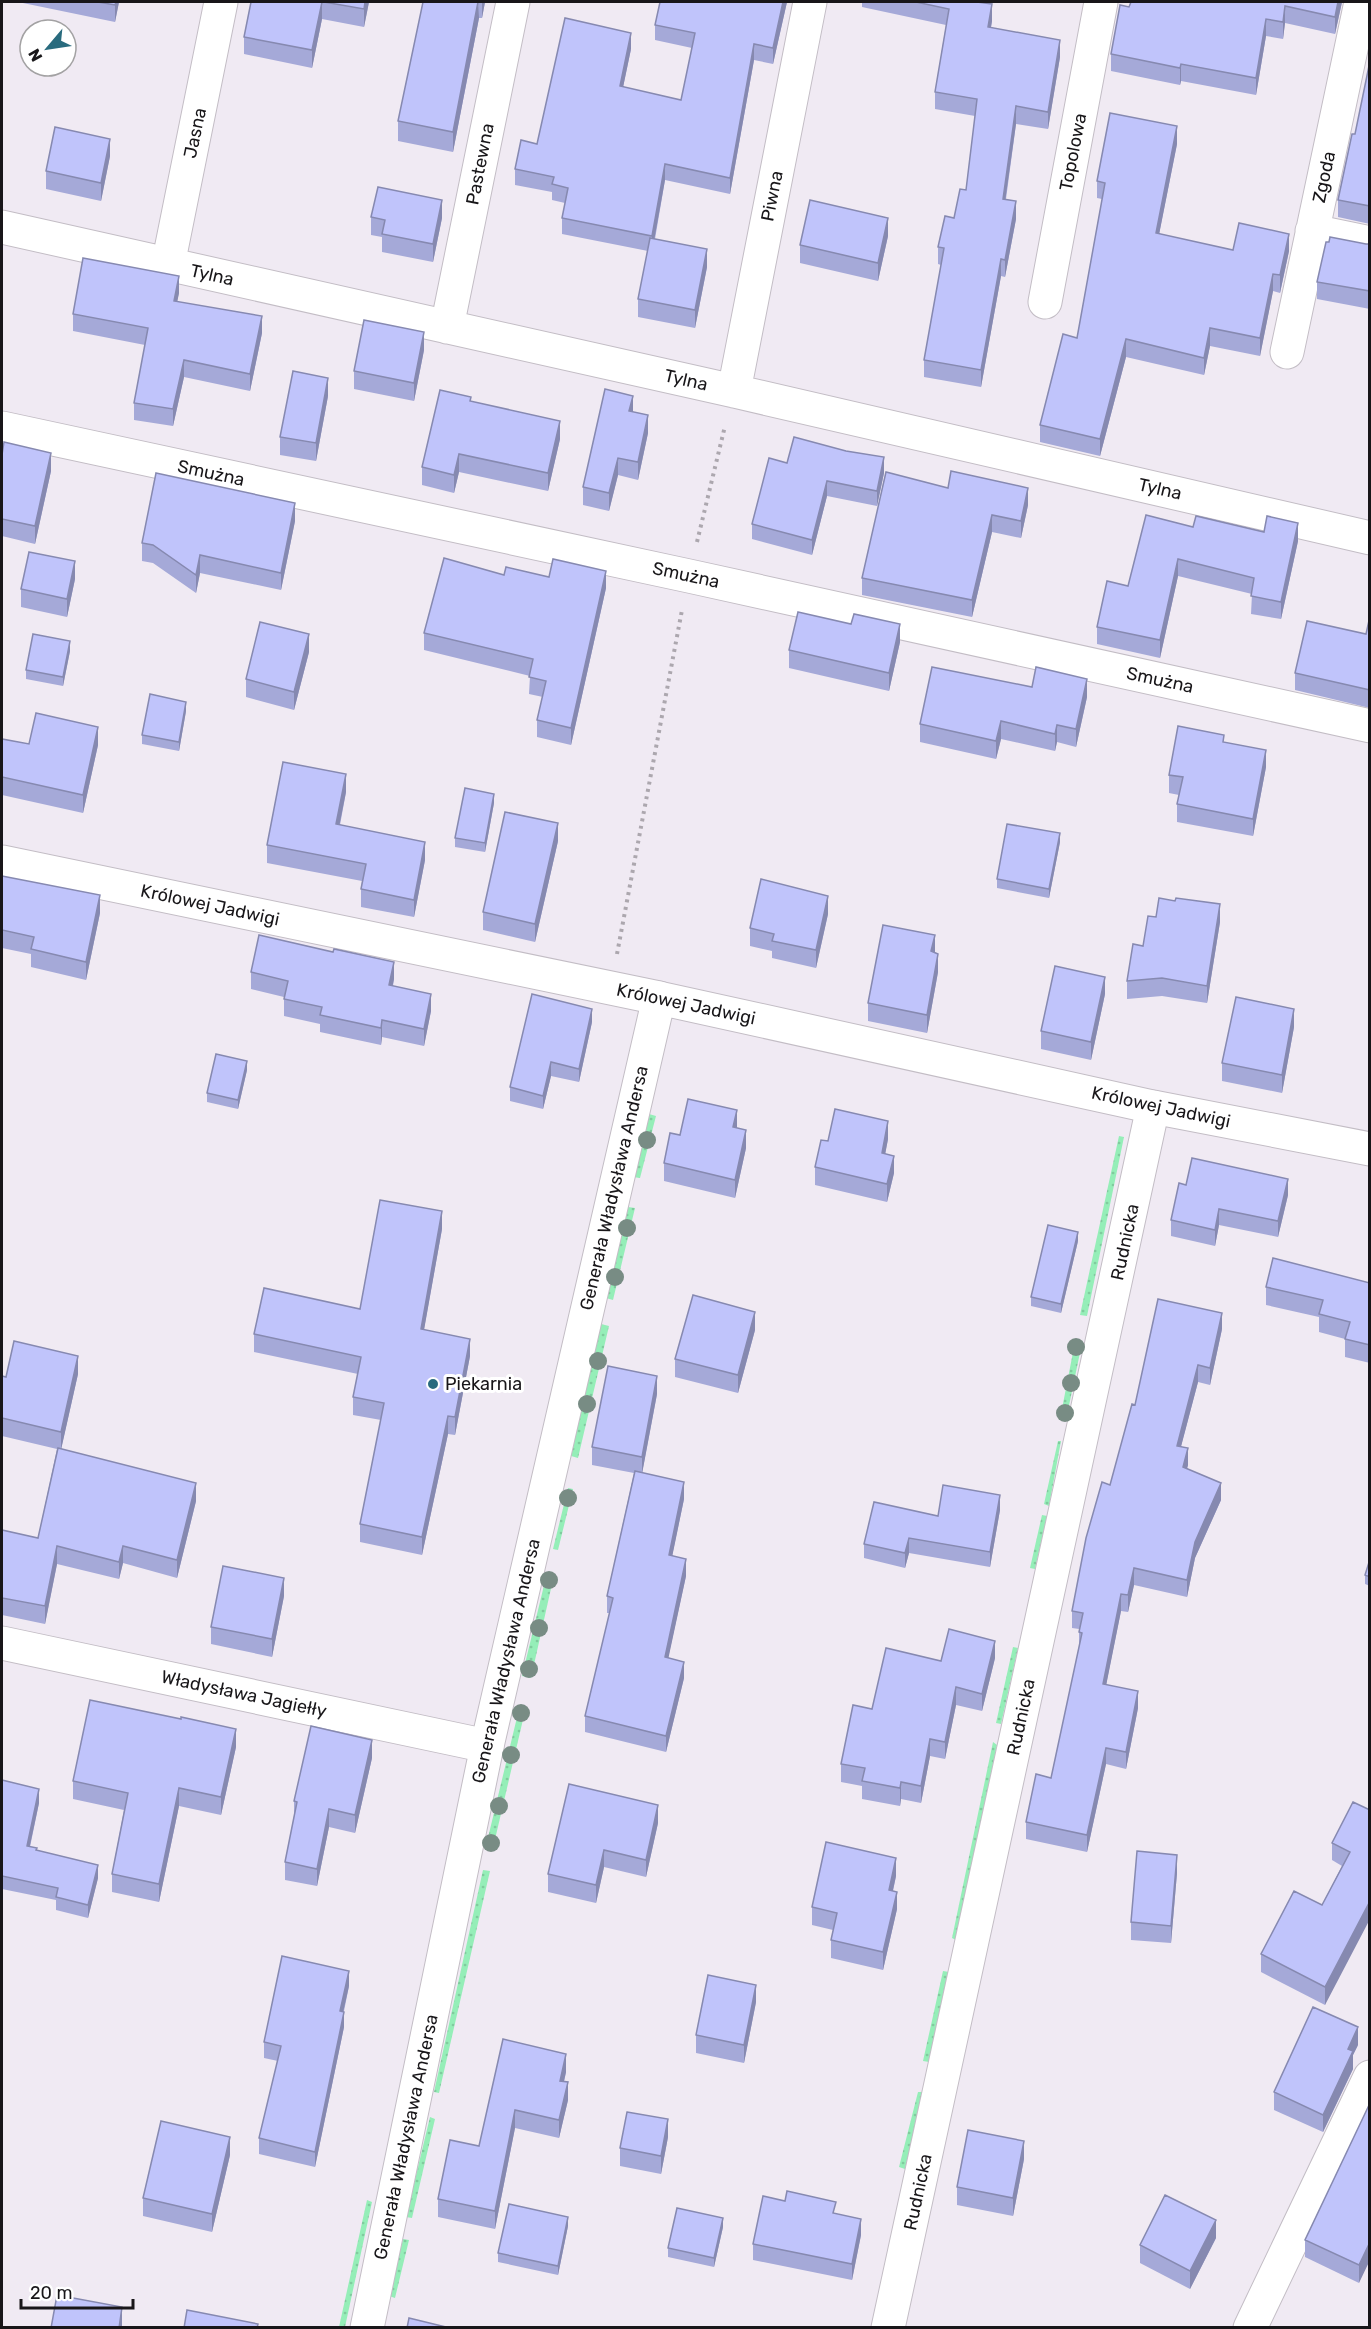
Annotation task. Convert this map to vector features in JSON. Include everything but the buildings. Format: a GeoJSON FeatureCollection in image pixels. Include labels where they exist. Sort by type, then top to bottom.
{"type":"FeatureCollection","features":[{"type":"Feature","properties":{"kind":"street","name":"Jasna"},"geometry":{"type":"LineString","coordinates":[[168,265],[221,2]]}},
{"type":"Feature","properties":{"kind":"street","name":"Pastewna"},"geometry":{"type":"LineString","coordinates":[[447,327],[513,2]]}},
{"type":"Feature","properties":{"kind":"street","name":"Piwna"},"geometry":{"type":"LineString","coordinates":[[734,391],[810,2]]}},
{"type":"Feature","properties":{"kind":"street","name":"Topolowa"},"geometry":{"type":"LineString","coordinates":[[1046,302],[1101,2]]}},
{"type":"Feature","properties":{"kind":"street","name":"Zgoda"},"geometry":{"type":"LineString","coordinates":[[1287,352],[1361,2]]}},
{"type":"Feature","properties":{"kind":"street","name":"Tylna"},"geometry":{"type":"LineString","coordinates":[[2,227],[734,391],[1370,538]]}},
{"type":"Feature","properties":{"kind":"street"},"geometry":{"type":"LineString","coordinates":[[1312,231],[1370,243]]}},
{"type":"Feature","properties":{"kind":"street","name":"Smużna"},"geometry":{"type":"LineString","coordinates":[[2,428],[1370,726]]}},
{"type":"Feature","properties":{"kind":"street","name":"Królowej Jadwigi"},"geometry":{"type":"LineString","coordinates":[[2,862],[659,998],[1153,1107],[1370,1149]]}},
{"type":"Feature","properties":{"kind":"street","name":"Generała Władysława Andersa"},"geometry":{"type":"LineString","coordinates":[[367,2328],[487,1746],[659,998]]}},
{"type":"Feature","properties":{"kind":"street","name":"Rudnicka"},"geometry":{"type":"LineString","coordinates":[[888,2328],[1153,1107]]}},
{"type":"Feature","properties":{"kind":"street","name":"Władysława Jagiełły"},"geometry":{"type":"LineString","coordinates":[[2,1643],[487,1746]]}},
{"type":"Feature","properties":{"kind":"street"},"geometry":{"type":"LineString","coordinates":[[1250,2328],[1370,2077]]}},
{"type":"Feature","properties":{"kind":"path"},"geometry":{"type":"LineString","coordinates":[[617,956],[689,576],[734,391]]}},
{"type":"Feature","properties":{"kind":"green space"},"geometry":{"type":"Polygon","coordinates":[[[649,1114],[656,1116],[640,1178],[633,1177],[649,1114]]]}},
{"type":"Feature","properties":{"kind":"green space"},"geometry":{"type":"Polygon","coordinates":[[[1119,1136],[1124,1137],[1087,1316],[1080,1315],[1119,1136]]]}},
{"type":"Feature","properties":{"kind":"green space"},"geometry":{"type":"Polygon","coordinates":[[[628,1207],[635,1208],[613,1300],[606,1298],[628,1207]]]}},
{"type":"Feature","properties":{"kind":"green space"},"geometry":{"type":"Polygon","coordinates":[[[601,1324],[609,1326],[578,1458],[571,1456],[601,1324]]]}},
{"type":"Feature","properties":{"kind":"green space"},"geometry":{"type":"Polygon","coordinates":[[[1075,1342],[1082,1343],[1066,1420],[1060,1419],[1075,1342]]]}},
{"type":"Feature","properties":{"kind":"green space"},"geometry":{"type":"Polygon","coordinates":[[[1058,1441],[1061,1441],[1049,1506],[1044,1504],[1058,1441]]]}},
{"type":"Feature","properties":{"kind":"green space"},"geometry":{"type":"Polygon","coordinates":[[[568,1488],[573,1489],[558,1550],[553,1549],[568,1488]]]}},
{"type":"Feature","properties":{"kind":"green space"},"geometry":{"type":"Polygon","coordinates":[[[1042,1515],[1047,1516],[1035,1569],[1030,1568],[1042,1515]]]}},
{"type":"Feature","properties":{"kind":"green space"},"geometry":{"type":"Polygon","coordinates":[[[547,1573],[554,1575],[531,1678],[522,1676],[547,1573]]]}},
{"type":"Feature","properties":{"kind":"green space"},"geometry":{"type":"Polygon","coordinates":[[[1013,1647],[1018,1648],[1001,1724],[996,1723],[1013,1647]]]}},
{"type":"Feature","properties":{"kind":"green space"},"geometry":{"type":"Polygon","coordinates":[[[519,1709],[525,1711],[493,1848],[486,1846],[519,1709]]]}},
{"type":"Feature","properties":{"kind":"green space"},"geometry":{"type":"Polygon","coordinates":[[[993,1742],[997,1745],[956,1940],[952,1938],[993,1742]]]}},
{"type":"Feature","properties":{"kind":"green space"},"geometry":{"type":"Polygon","coordinates":[[[483,1870],[490,1871],[439,2093],[434,2092],[483,1870]]]}},
{"type":"Feature","properties":{"kind":"green space"},"geometry":{"type":"Polygon","coordinates":[[[943,1971],[949,1972],[929,2062],[923,2061],[943,1971]]]}},
{"type":"Feature","properties":{"kind":"green space"},"geometry":{"type":"Polygon","coordinates":[[[918,2092],[923,2092],[905,2169],[899,2167],[918,2092]]]}},
{"type":"Feature","properties":{"kind":"green space"},"geometry":{"type":"Polygon","coordinates":[[[430,2117],[435,2119],[412,2218],[406,2217],[430,2117]]]}},
{"type":"Feature","properties":{"kind":"green space"},"geometry":{"type":"Polygon","coordinates":[[[367,2200],[372,2202],[345,2327],[339,2327],[367,2200]]]}},
{"type":"Feature","properties":{"kind":"green space"},"geometry":{"type":"Polygon","coordinates":[[[403,2239],[409,2240],[395,2298],[389,2296],[403,2239]]]}},
{"type":"Feature","properties":{"kind":"place","name":"Piekarnia"},"geometry":{"type":"Point","coordinates":[433,1384]}}]}
